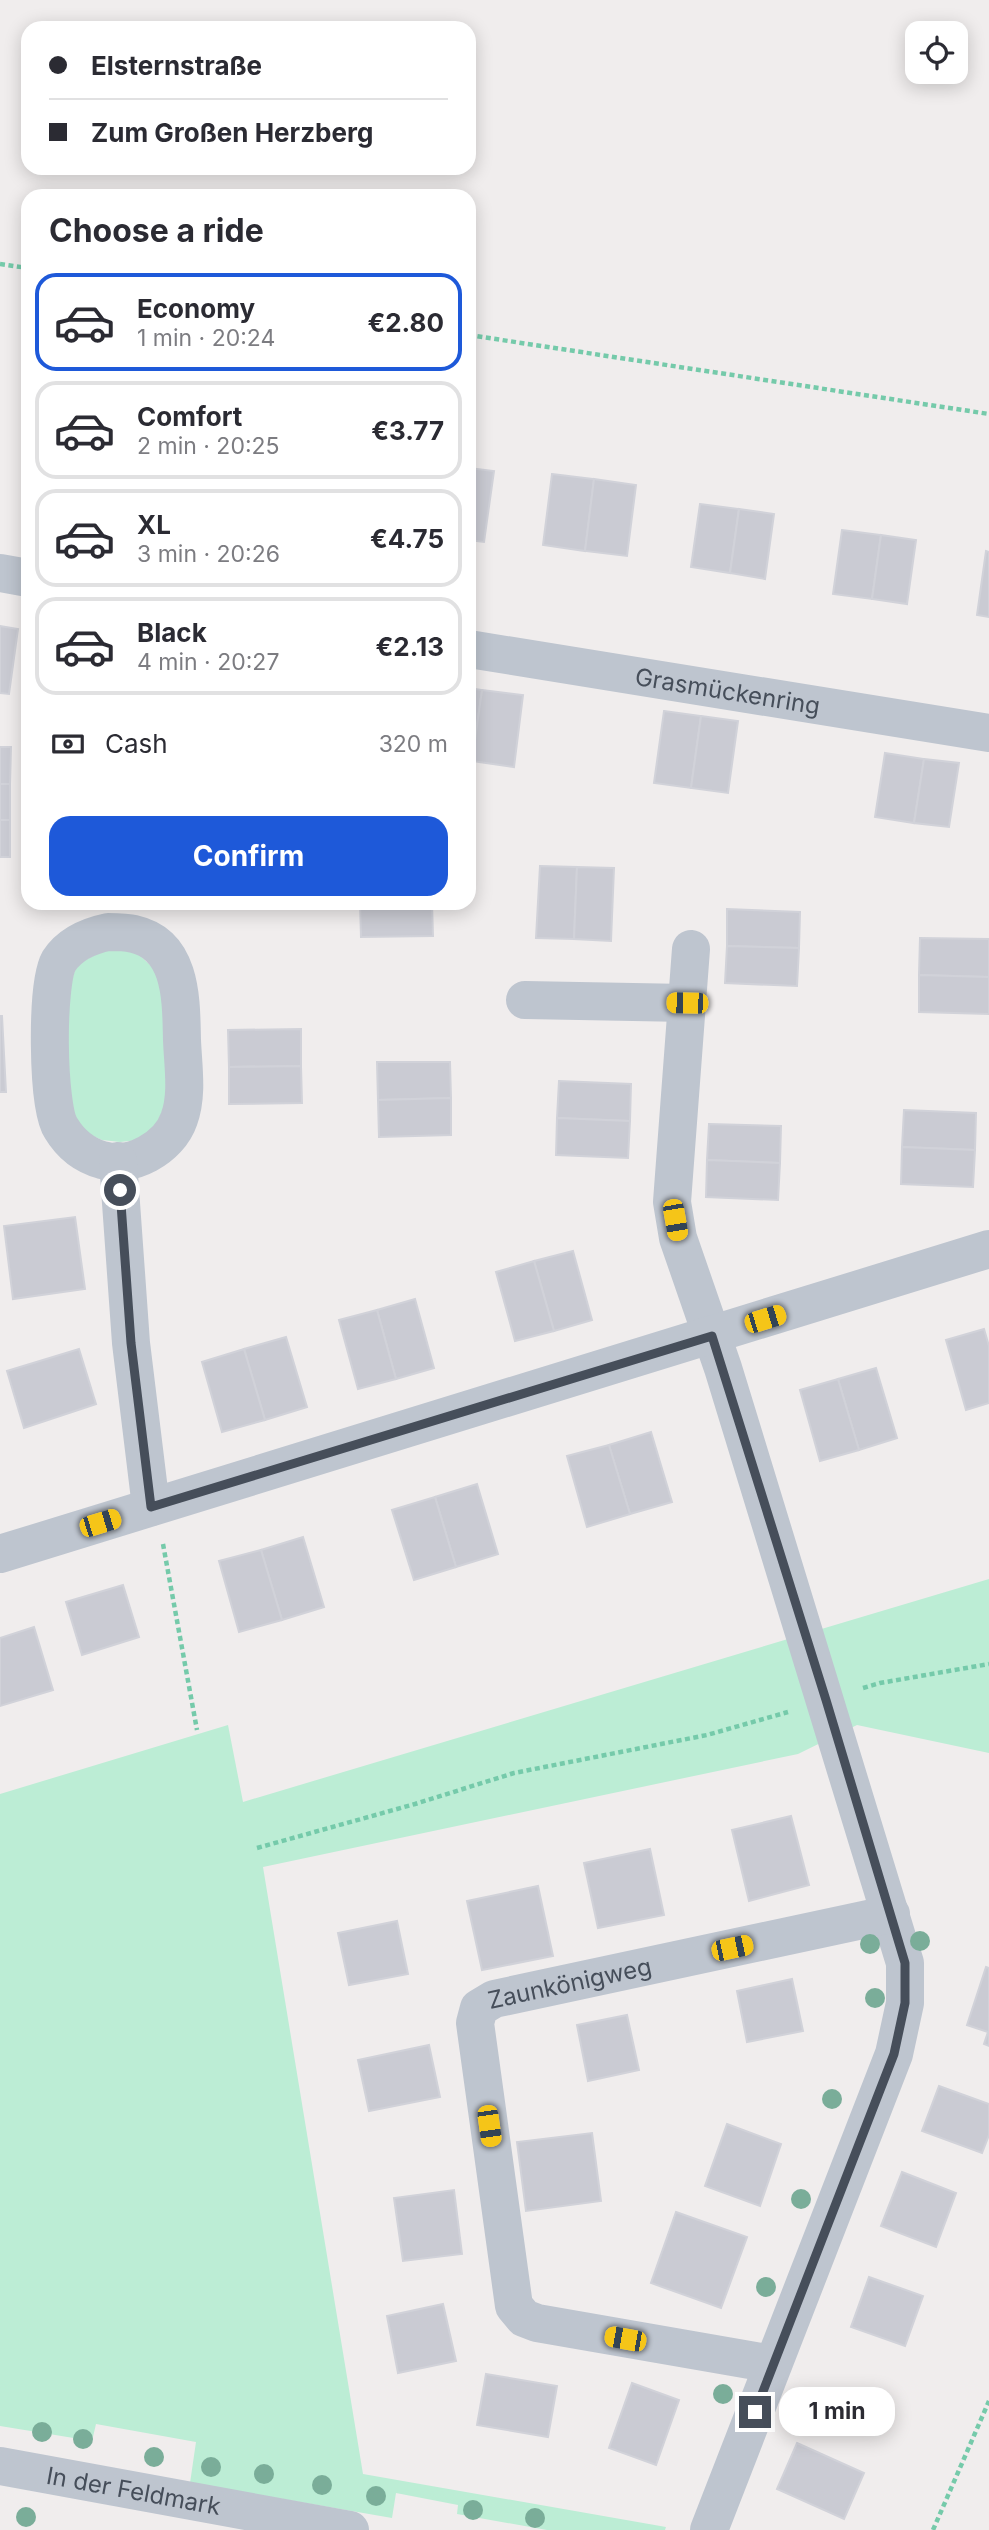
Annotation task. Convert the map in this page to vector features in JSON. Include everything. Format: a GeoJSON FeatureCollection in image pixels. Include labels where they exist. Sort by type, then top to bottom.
{"type":"FeatureCollection","features":[{"type":"Feature","properties":{"kind":"street"},"geometry":{"type":"LineString","coordinates":[[0,573],[21,577]]}},
{"type":"Feature","properties":{"kind":"street","name":"Grasmückenring"},"geometry":{"type":"LineString","coordinates":[[476,650],[989,733]]}},
{"type":"Feature","properties":{"kind":"street"},"geometry":{"type":"LineString","coordinates":[[108,917],[154,943],[169,960],[178,978],[180,998],[184,1100],[179,1121],[167,1139],[151,1153],[118,1161],[103,1161],[72,1143],[58,1125],[52,1104],[50,1003],[53,978],[60,961],[74,946],[92,935],[108,917]]}},
{"type":"Feature","properties":{"kind":"street"},"geometry":{"type":"LineString","coordinates":[[691,949],[672,1202],[678,1237],[712,1336],[826,1700],[905,1963],[905,2003],[894,2054],[709,2530]]}},
{"type":"Feature","properties":{"kind":"street"},"geometry":{"type":"LineString","coordinates":[[525,1000],[687,1003]]}},
{"type":"Feature","properties":{"kind":"street"},"geometry":{"type":"LineString","coordinates":[[118,1161],[131,1343],[157,1524]]}},
{"type":"Feature","properties":{"kind":"street"},"geometry":{"type":"LineString","coordinates":[[0,1553],[157,1524],[712,1336],[989,1249]]}},
{"type":"Feature","properties":{"kind":"street","name":"Zaunkönigweg"},"geometry":{"type":"LineString","coordinates":[[773,2364],[537,2323],[524,2318],[514,2306],[475,2023],[479,2008],[494,1999],[891,1914]]}},
{"type":"Feature","properties":{"kind":"street","name":"In der Feldmark"},"geometry":{"type":"LineString","coordinates":[[0,2466],[350,2530]]}},
{"type":"Feature","properties":{"kind":"path"},"geometry":{"type":"LineString","coordinates":[[0,264],[21,267]]}},
{"type":"Feature","properties":{"kind":"path"},"geometry":{"type":"LineString","coordinates":[[476,336],[989,414]]}},
{"type":"Feature","properties":{"kind":"path"},"geometry":{"type":"LineString","coordinates":[[157,1524],[197,1730]]}},
{"type":"Feature","properties":{"kind":"path"},"geometry":{"type":"LineString","coordinates":[[257,1848],[514,1773],[707,1735],[880,1683],[989,1664]]}},
{"type":"Feature","properties":{"kind":"path"},"geometry":{"type":"LineString","coordinates":[[933,2530],[989,2401]]}},
{"type":"Feature","properties":{"kind":"green space"},"geometry":{"type":"Polygon","coordinates":[[[113,946],[135,951],[164,978],[171,1090],[155,1128],[139,1140],[120,1142],[102,1140],[86,1133],[72,1117],[64,1004],[77,964],[113,946]]]}},
{"type":"Feature","properties":{"kind":"green space"},"geometry":{"type":"Polygon","coordinates":[[[989,1579],[989,1753],[857,1725],[798,1754],[263,1867],[363,2474],[666,2527],[665,2530],[547,2530],[457,2514],[458,2505],[396,2493],[392,2518],[190,2483],[196,2442],[96,2424],[92,2441],[0,2426],[0,1794],[228,1725],[243,1802],[989,1579]]]}},
{"type":"Feature","properties":{"kind":"building"},"geometry":{"type":"Polygon","coordinates":[[[476,469],[494,471],[484,542],[476,541],[476,469]]]}},
{"type":"Feature","properties":{"kind":"building"},"geometry":{"type":"Polygon","coordinates":[[[552,474],[594,479],[585,551],[543,545],[552,474]]]}},
{"type":"Feature","properties":{"kind":"building"},"geometry":{"type":"Polygon","coordinates":[[[594,479],[636,485],[627,556],[585,551],[594,479]]]}},
{"type":"Feature","properties":{"kind":"building"},"geometry":{"type":"Polygon","coordinates":[[[700,504],[739,509],[730,573],[691,567],[700,504]]]}},
{"type":"Feature","properties":{"kind":"building"},"geometry":{"type":"Polygon","coordinates":[[[739,509],[774,514],[765,579],[730,573],[739,509]]]}},
{"type":"Feature","properties":{"kind":"building"},"geometry":{"type":"Polygon","coordinates":[[[842,530],[881,535],[872,599],[833,594],[842,530]]]}},
{"type":"Feature","properties":{"kind":"building"},"geometry":{"type":"Polygon","coordinates":[[[881,535],[916,540],[907,604],[872,599],[881,535]]]}},
{"type":"Feature","properties":{"kind":"building"},"geometry":{"type":"Polygon","coordinates":[[[986,551],[989,552],[989,617],[977,615],[986,551]]]}},
{"type":"Feature","properties":{"kind":"building"},"geometry":{"type":"Polygon","coordinates":[[[0,626],[18,629],[9,694],[0,693],[0,626]]]}},
{"type":"Feature","properties":{"kind":"building"},"geometry":{"type":"Polygon","coordinates":[[[476,689],[482,690],[476,733],[476,689]]]}},
{"type":"Feature","properties":{"kind":"building"},"geometry":{"type":"Polygon","coordinates":[[[482,690],[523,695],[514,767],[476,762],[476,733],[482,690]]]}},
{"type":"Feature","properties":{"kind":"building"},"geometry":{"type":"Polygon","coordinates":[[[664,711],[701,716],[691,788],[654,783],[664,711]]]}},
{"type":"Feature","properties":{"kind":"building"},"geometry":{"type":"Polygon","coordinates":[[[701,716],[738,721],[728,793],[691,788],[701,716]]]}},
{"type":"Feature","properties":{"kind":"building"},"geometry":{"type":"Polygon","coordinates":[[[0,747],[11,747],[10,784],[0,784],[0,747]]]}},
{"type":"Feature","properties":{"kind":"building"},"geometry":{"type":"Polygon","coordinates":[[[885,753],[924,759],[914,823],[875,817],[885,753]]]}},
{"type":"Feature","properties":{"kind":"building"},"geometry":{"type":"Polygon","coordinates":[[[924,759],[959,763],[949,827],[914,823],[924,759]]]}},
{"type":"Feature","properties":{"kind":"building"},"geometry":{"type":"Polygon","coordinates":[[[0,784],[10,784],[10,820],[0,820],[0,784]]]}},
{"type":"Feature","properties":{"kind":"building"},"geometry":{"type":"Polygon","coordinates":[[[0,820],[10,820],[10,857],[0,857],[0,820]]]}},
{"type":"Feature","properties":{"kind":"building"},"geometry":{"type":"Polygon","coordinates":[[[540,866],[577,867],[574,939],[536,938],[540,866]]]}},
{"type":"Feature","properties":{"kind":"building"},"geometry":{"type":"Polygon","coordinates":[[[577,867],[614,868],[611,941],[574,939],[577,867]]]}},
{"type":"Feature","properties":{"kind":"building"},"geometry":{"type":"Polygon","coordinates":[[[727,909],[800,912],[799,948],[727,946],[727,909]]]}},
{"type":"Feature","properties":{"kind":"building"},"geometry":{"type":"Polygon","coordinates":[[[360,910],[432,910],[433,936],[361,937],[360,910]]]}},
{"type":"Feature","properties":{"kind":"building"},"geometry":{"type":"Polygon","coordinates":[[[920,938],[989,939],[989,977],[919,975],[920,938]]]}},
{"type":"Feature","properties":{"kind":"building"},"geometry":{"type":"Polygon","coordinates":[[[727,946],[799,948],[797,986],[725,983],[727,946]]]}},
{"type":"Feature","properties":{"kind":"building"},"geometry":{"type":"Polygon","coordinates":[[[919,975],[989,977],[989,1014],[919,1012],[919,975]]]}},
{"type":"Feature","properties":{"kind":"building"},"geometry":{"type":"Polygon","coordinates":[[[2,1016],[6,1092],[0,1092],[2,1016]]]}},
{"type":"Feature","properties":{"kind":"building"},"geometry":{"type":"Polygon","coordinates":[[[301,1029],[301,1066],[229,1067],[228,1030],[301,1029]]]}},
{"type":"Feature","properties":{"kind":"building"},"geometry":{"type":"Polygon","coordinates":[[[377,1062],[450,1062],[451,1098],[378,1100],[377,1062]]]}},
{"type":"Feature","properties":{"kind":"building"},"geometry":{"type":"Polygon","coordinates":[[[301,1066],[302,1103],[229,1104],[229,1067],[301,1066]]]}},
{"type":"Feature","properties":{"kind":"building"},"geometry":{"type":"Polygon","coordinates":[[[559,1081],[631,1084],[630,1121],[557,1118],[559,1081]]]}},
{"type":"Feature","properties":{"kind":"building"},"geometry":{"type":"Polygon","coordinates":[[[451,1098],[451,1135],[379,1137],[378,1100],[451,1098]]]}},
{"type":"Feature","properties":{"kind":"building"},"geometry":{"type":"Polygon","coordinates":[[[904,1110],[976,1113],[975,1150],[902,1147],[904,1110]]]}},
{"type":"Feature","properties":{"kind":"building"},"geometry":{"type":"Polygon","coordinates":[[[557,1118],[630,1121],[628,1158],[556,1155],[557,1118]]]}},
{"type":"Feature","properties":{"kind":"building"},"geometry":{"type":"Polygon","coordinates":[[[709,1124],[781,1126],[780,1163],[707,1160],[709,1124]]]}},
{"type":"Feature","properties":{"kind":"building"},"geometry":{"type":"Polygon","coordinates":[[[902,1147],[975,1150],[973,1187],[901,1184],[902,1147]]]}},
{"type":"Feature","properties":{"kind":"building"},"geometry":{"type":"Polygon","coordinates":[[[707,1160],[780,1163],[778,1200],[706,1197],[707,1160]]]}},
{"type":"Feature","properties":{"kind":"building"},"geometry":{"type":"Polygon","coordinates":[[[75,1217],[85,1289],[13,1299],[4,1226],[75,1217]]]}},
{"type":"Feature","properties":{"kind":"building"},"geometry":{"type":"Polygon","coordinates":[[[573,1251],[592,1320],[554,1331],[534,1261],[573,1251]]]}},
{"type":"Feature","properties":{"kind":"building"},"geometry":{"type":"Polygon","coordinates":[[[534,1261],[554,1331],[515,1341],[496,1272],[534,1261]]]}},
{"type":"Feature","properties":{"kind":"building"},"geometry":{"type":"Polygon","coordinates":[[[415,1299],[434,1368],[396,1379],[377,1310],[415,1299]]]}},
{"type":"Feature","properties":{"kind":"building"},"geometry":{"type":"Polygon","coordinates":[[[377,1310],[396,1379],[358,1389],[339,1320],[377,1310]]]}},
{"type":"Feature","properties":{"kind":"building"},"geometry":{"type":"Polygon","coordinates":[[[984,1329],[989,1346],[989,1403],[966,1410],[946,1340],[984,1329]]]}},
{"type":"Feature","properties":{"kind":"building"},"geometry":{"type":"Polygon","coordinates":[[[286,1337],[307,1407],[265,1420],[244,1349],[286,1337]]]}},
{"type":"Feature","properties":{"kind":"building"},"geometry":{"type":"Polygon","coordinates":[[[79,1349],[96,1404],[24,1428],[7,1371],[79,1349]]]}},
{"type":"Feature","properties":{"kind":"building"},"geometry":{"type":"Polygon","coordinates":[[[244,1349],[265,1420],[222,1432],[202,1362],[244,1349]]]}},
{"type":"Feature","properties":{"kind":"building"},"geometry":{"type":"Polygon","coordinates":[[[876,1368],[897,1438],[859,1450],[838,1379],[876,1368]]]}},
{"type":"Feature","properties":{"kind":"building"},"geometry":{"type":"Polygon","coordinates":[[[838,1379],[859,1450],[820,1461],[800,1390],[838,1379]]]}},
{"type":"Feature","properties":{"kind":"building"},"geometry":{"type":"Polygon","coordinates":[[[651,1432],[672,1502],[630,1514],[609,1445],[651,1432]]]}},
{"type":"Feature","properties":{"kind":"building"},"geometry":{"type":"Polygon","coordinates":[[[609,1445],[630,1514],[587,1527],[567,1456],[609,1445]]]}},
{"type":"Feature","properties":{"kind":"building"},"geometry":{"type":"Polygon","coordinates":[[[477,1484],[498,1554],[456,1567],[435,1497],[477,1484]]]}},
{"type":"Feature","properties":{"kind":"building"},"geometry":{"type":"Polygon","coordinates":[[[435,1497],[456,1567],[414,1580],[392,1510],[435,1497]]]}},
{"type":"Feature","properties":{"kind":"building"},"geometry":{"type":"Polygon","coordinates":[[[303,1537],[324,1607],[282,1620],[261,1550],[303,1537]]]}},
{"type":"Feature","properties":{"kind":"building"},"geometry":{"type":"Polygon","coordinates":[[[261,1550],[282,1620],[239,1632],[219,1561],[261,1550]]]}},
{"type":"Feature","properties":{"kind":"building"},"geometry":{"type":"Polygon","coordinates":[[[123,1585],[139,1637],[82,1655],[66,1602],[123,1585]]]}},
{"type":"Feature","properties":{"kind":"building"},"geometry":{"type":"Polygon","coordinates":[[[34,1627],[53,1690],[0,1706],[0,1638],[34,1627]]]}},
{"type":"Feature","properties":{"kind":"building"},"geometry":{"type":"Polygon","coordinates":[[[791,1816],[809,1885],[749,1901],[732,1830],[791,1816]]]}},
{"type":"Feature","properties":{"kind":"building"},"geometry":{"type":"Polygon","coordinates":[[[650,1849],[664,1915],[598,1928],[584,1863],[650,1849]]]}},
{"type":"Feature","properties":{"kind":"building"},"geometry":{"type":"Polygon","coordinates":[[[538,1886],[553,1956],[482,1970],[467,1901],[538,1886]]]}},
{"type":"Feature","properties":{"kind":"building"},"geometry":{"type":"Polygon","coordinates":[[[397,1921],[408,1974],[349,1985],[338,1933],[397,1921]]]}},
{"type":"Feature","properties":{"kind":"building"},"geometry":{"type":"Polygon","coordinates":[[[986,1967],[989,1968],[989,2046],[984,2044],[988,2032],[967,2025],[986,1967]]]}},
{"type":"Feature","properties":{"kind":"building"},"geometry":{"type":"Polygon","coordinates":[[[792,1979],[803,2031],[747,2042],[737,1991],[792,1979]]]}},
{"type":"Feature","properties":{"kind":"building"},"geometry":{"type":"Polygon","coordinates":[[[627,2015],[639,2070],[588,2081],[577,2025],[627,2015]]]}},
{"type":"Feature","properties":{"kind":"building"},"geometry":{"type":"Polygon","coordinates":[[[429,2045],[440,2097],[369,2111],[358,2060],[429,2045]]]}},
{"type":"Feature","properties":{"kind":"building"},"geometry":{"type":"Polygon","coordinates":[[[939,2086],[989,2104],[989,2135],[982,2153],[922,2131],[939,2086]]]}},
{"type":"Feature","properties":{"kind":"building"},"geometry":{"type":"Polygon","coordinates":[[[727,2124],[781,2144],[760,2206],[705,2186],[727,2124]]]}},
{"type":"Feature","properties":{"kind":"building"},"geometry":{"type":"Polygon","coordinates":[[[592,2133],[601,2201],[526,2211],[517,2142],[592,2133]]]}},
{"type":"Feature","properties":{"kind":"building"},"geometry":{"type":"Polygon","coordinates":[[[902,2172],[956,2193],[936,2247],[881,2226],[902,2172]]]}},
{"type":"Feature","properties":{"kind":"building"},"geometry":{"type":"Polygon","coordinates":[[[454,2190],[462,2254],[403,2261],[394,2198],[454,2190]]]}},
{"type":"Feature","properties":{"kind":"building"},"geometry":{"type":"Polygon","coordinates":[[[676,2212],[747,2237],[721,2308],[651,2283],[676,2212]]]}},
{"type":"Feature","properties":{"kind":"building"},"geometry":{"type":"Polygon","coordinates":[[[869,2277],[923,2296],[905,2346],[851,2327],[869,2277]]]}},
{"type":"Feature","properties":{"kind":"building"},"geometry":{"type":"Polygon","coordinates":[[[443,2304],[456,2361],[398,2373],[387,2316],[443,2304]]]}},
{"type":"Feature","properties":{"kind":"building"},"geometry":{"type":"Polygon","coordinates":[[[486,2374],[557,2386],[548,2437],[477,2425],[486,2374]]]}},
{"type":"Feature","properties":{"kind":"building"},"geometry":{"type":"Polygon","coordinates":[[[632,2383],[679,2400],[656,2465],[609,2448],[632,2383]]]}},
{"type":"Feature","properties":{"kind":"building"},"geometry":{"type":"Polygon","coordinates":[[[797,2443],[864,2473],[844,2519],[777,2489],[797,2443]]]}},
{"type":"Feature","properties":{"kind":"route"},"geometry":{"type":"LineString","coordinates":[[120,1190],[131,1343],[151,1507],[712,1336],[905,1963],[905,2003],[894,2054],[755,2412]]}}]}
